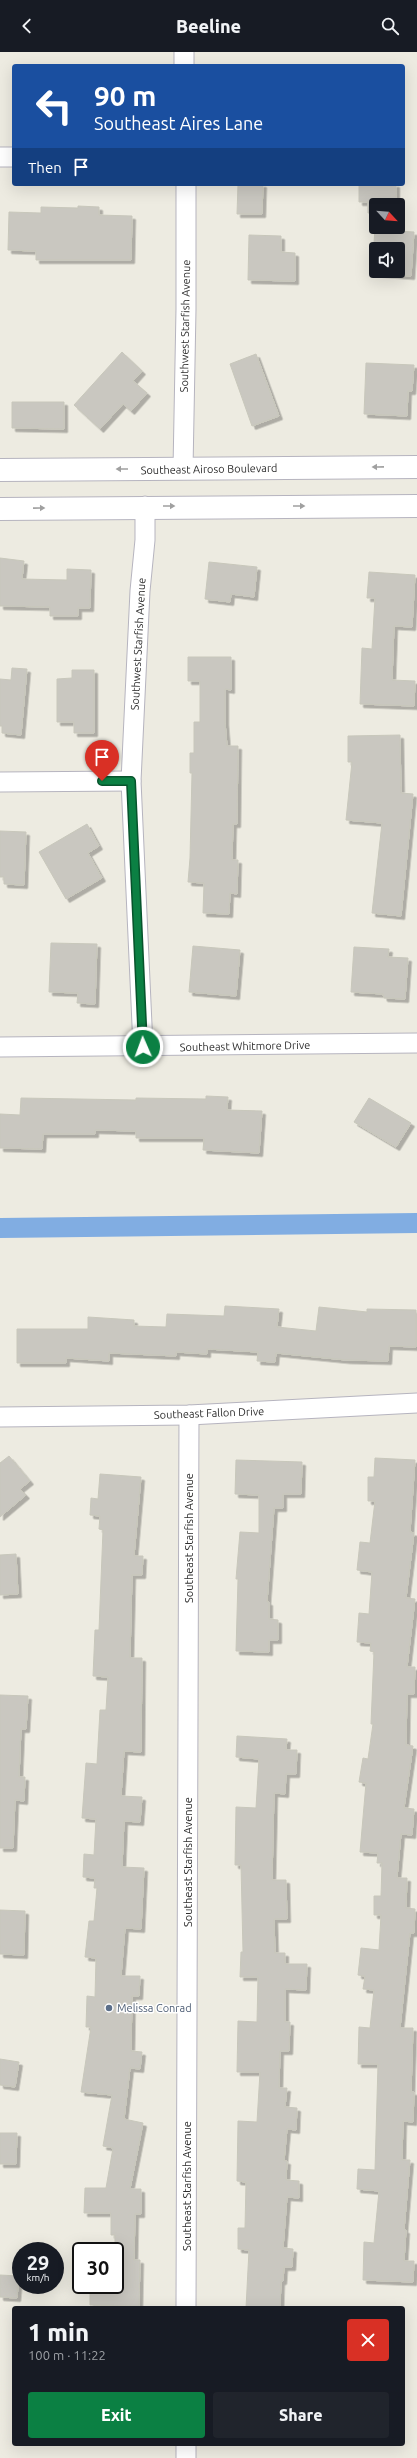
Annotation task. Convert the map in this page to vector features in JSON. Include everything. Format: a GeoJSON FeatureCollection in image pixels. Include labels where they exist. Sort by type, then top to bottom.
{"type":"FeatureCollection","features":[{"type":"Feature","properties":{"kind":"main road","name":"Southeast Airoso Boulevard"},"geometry":{"type":"LineString","coordinates":[[0,470],[417,467]]}},
{"type":"Feature","properties":{"kind":"main road"},"geometry":{"type":"LineString","coordinates":[[0,509],[145,506],[417,506]]}},
{"type":"Feature","properties":{"kind":"street"},"geometry":{"type":"LineString","coordinates":[[184,52],[184,64]]}},
{"type":"Feature","properties":{"kind":"street"},"geometry":{"type":"LineString","coordinates":[[0,157],[12,157]]}},
{"type":"Feature","properties":{"kind":"street","name":"Southwest Starfish Avenue"},"geometry":{"type":"LineString","coordinates":[[183,469],[186,309],[186,186]]}},
{"type":"Feature","properties":{"kind":"street","name":"Southwest Starfish Avenue"},"geometry":{"type":"LineString","coordinates":[[131,781],[140,591],[146,540],[145,506]]}},
{"type":"Feature","properties":{"kind":"street"},"geometry":{"type":"LineString","coordinates":[[0,782],[131,781],[143,1047]]}},
{"type":"Feature","properties":{"kind":"street","name":"Southeast Whitmore Drive"},"geometry":{"type":"LineString","coordinates":[[0,1047],[143,1047],[417,1043]]}},
{"type":"Feature","properties":{"kind":"street","name":"Southeast Fallon Drive"},"geometry":{"type":"LineString","coordinates":[[0,1417],[189,1415],[417,1403]]}},
{"type":"Feature","properties":{"kind":"street","name":"Southeast Starfish Avenue"},"geometry":{"type":"LineString","coordinates":[[186,2306],[189,1415]]}},
{"type":"Feature","properties":{"kind":"street"},"geometry":{"type":"LineString","coordinates":[[186,2446],[186,2458]]}},
{"type":"Feature","properties":{"kind":"building"},"geometry":{"type":"Polygon","coordinates":[[[238,186],[263,186],[262,214],[237,214],[238,186]]]}},
{"type":"Feature","properties":{"kind":"building"},"geometry":{"type":"Polygon","coordinates":[[[359,186],[396,186],[396,198],[369,198],[368,213],[368,202],[359,202],[359,186]]]}},
{"type":"Feature","properties":{"kind":"building"},"geometry":{"type":"Polygon","coordinates":[[[78,206],[99,207],[99,215],[132,216],[131,260],[36,260],[36,251],[8,250],[9,212],[41,213],[41,207],[78,208],[78,206]]]}},
{"type":"Feature","properties":{"kind":"building"},"geometry":{"type":"Polygon","coordinates":[[[405,232],[414,232],[411,276],[405,276],[405,242],[374,242],[375,234],[405,234],[405,232]]]}},
{"type":"Feature","properties":{"kind":"building"},"geometry":{"type":"Polygon","coordinates":[[[249,235],[281,236],[281,252],[295,253],[295,281],[248,280],[249,235]]]}},
{"type":"Feature","properties":{"kind":"building"},"geometry":{"type":"Polygon","coordinates":[[[122,352],[142,371],[133,381],[147,393],[131,411],[123,404],[100,429],[74,405],[122,352]]]}},
{"type":"Feature","properties":{"kind":"building"},"geometry":{"type":"Polygon","coordinates":[[[256,354],[279,416],[252,426],[230,364],[256,354]]]}},
{"type":"Feature","properties":{"kind":"building"},"geometry":{"type":"Polygon","coordinates":[[[366,363],[414,365],[412,391],[408,391],[407,416],[364,414],[366,363]]]}},
{"type":"Feature","properties":{"kind":"building"},"geometry":{"type":"Polygon","coordinates":[[[12,402],[64,402],[64,429],[12,428],[12,402]]]}},
{"type":"Feature","properties":{"kind":"building"},"geometry":{"type":"Polygon","coordinates":[[[0,558],[24,561],[22,579],[67,580],[67,569],[91,570],[90,608],[78,608],[78,616],[50,616],[50,607],[0,606],[0,558]]]}},
{"type":"Feature","properties":{"kind":"building"},"geometry":{"type":"Polygon","coordinates":[[[209,562],[257,567],[254,597],[231,594],[230,602],[205,599],[209,562]]]}},
{"type":"Feature","properties":{"kind":"building"},"geometry":{"type":"Polygon","coordinates":[[[369,572],[415,575],[412,627],[394,626],[392,680],[415,681],[414,706],[360,704],[362,648],[372,649],[375,598],[367,598],[369,572]]]}},
{"type":"Feature","properties":{"kind":"building"},"geometry":{"type":"Polygon","coordinates":[[[188,657],[231,657],[231,690],[225,689],[225,722],[227,746],[238,746],[237,824],[233,824],[232,860],[238,860],[237,894],[230,893],[229,914],[203,913],[204,883],[188,882],[192,773],[190,773],[190,753],[194,753],[194,722],[200,722],[200,681],[188,681],[188,657]]]}},
{"type":"Feature","properties":{"kind":"building"},"geometry":{"type":"Polygon","coordinates":[[[12,668],[27,669],[21,735],[2,733],[2,726],[0,726],[0,679],[11,680],[12,668]]]}},
{"type":"Feature","properties":{"kind":"building"},"geometry":{"type":"Polygon","coordinates":[[[72,670],[94,670],[94,733],[74,733],[74,722],[57,722],[57,679],[72,678],[72,670]]]}},
{"type":"Feature","properties":{"kind":"building"},"geometry":{"type":"Polygon","coordinates":[[[400,735],[401,793],[413,794],[401,916],[372,913],[382,823],[346,820],[352,762],[348,762],[348,736],[400,735]]]}},
{"type":"Feature","properties":{"kind":"building"},"geometry":{"type":"Polygon","coordinates":[[[87,824],[99,846],[88,853],[102,878],[66,899],[39,852],[87,824]]]}},
{"type":"Feature","properties":{"kind":"building"},"geometry":{"type":"Polygon","coordinates":[[[0,831],[26,832],[24,885],[4,884],[4,877],[0,877],[0,831]]]}},
{"type":"Feature","properties":{"kind":"building"},"geometry":{"type":"Polygon","coordinates":[[[51,943],[97,944],[95,1004],[77,1003],[78,993],[49,992],[51,943]]]}},
{"type":"Feature","properties":{"kind":"building"},"geometry":{"type":"Polygon","coordinates":[[[193,946],[240,950],[236,996],[189,992],[193,946]]]}},
{"type":"Feature","properties":{"kind":"building"},"geometry":{"type":"Polygon","coordinates":[[[354,947],[389,949],[388,957],[408,958],[405,999],[384,998],[383,994],[351,992],[354,947]]]}},
{"type":"Feature","properties":{"kind":"building"},"geometry":{"type":"Polygon","coordinates":[[[206,1096],[228,1097],[227,1110],[262,1111],[259,1153],[203,1150],[204,1138],[136,1138],[136,1131],[95,1130],[95,1134],[43,1134],[42,1149],[0,1148],[0,1114],[20,1115],[21,1098],[136,1100],[136,1098],[206,1099],[206,1096]]]}},
{"type":"Feature","properties":{"kind":"building"},"geometry":{"type":"Polygon","coordinates":[[[369,1098],[411,1123],[396,1147],[354,1122],[369,1098]]]}},
{"type":"Feature","properties":{"kind":"building"},"geometry":{"type":"Polygon","coordinates":[[[225,1306],[279,1309],[277,1327],[316,1331],[319,1307],[367,1312],[367,1309],[416,1310],[416,1347],[389,1346],[388,1361],[346,1360],[276,1353],[275,1362],[257,1361],[258,1352],[207,1349],[207,1354],[176,1352],[176,1356],[109,1353],[109,1361],[66,1358],[66,1363],[17,1363],[17,1329],[88,1329],[88,1317],[134,1320],[134,1326],[166,1327],[167,1314],[224,1316],[225,1306]]]}},
{"type":"Feature","properties":{"kind":"building"},"geometry":{"type":"Polygon","coordinates":[[[9,1456],[30,1481],[20,1489],[26,1495],[0,1517],[0,1463],[9,1456]]]}},
{"type":"Feature","properties":{"kind":"building"},"geometry":{"type":"Polygon","coordinates":[[[375,1458],[415,1460],[410,1532],[414,1533],[406,1598],[415,1599],[407,1667],[415,1667],[414,1694],[407,1694],[406,1745],[413,1746],[404,1808],[414,1809],[412,1835],[401,1834],[397,1878],[407,1878],[406,1908],[415,1909],[414,1933],[410,1933],[400,2028],[413,2028],[411,2092],[414,2092],[413,2122],[403,2121],[402,2160],[410,2160],[404,2230],[406,2230],[404,2261],[414,2261],[413,2282],[363,2280],[364,2242],[374,2243],[379,2191],[357,2189],[358,2169],[375,2170],[378,2064],[358,2064],[359,2027],[370,2028],[374,1990],[363,1989],[365,1976],[358,1975],[361,1948],[379,1950],[381,1915],[374,1915],[374,1896],[381,1896],[382,1863],[377,1863],[378,1853],[360,1852],[366,1783],[359,1782],[363,1758],[368,1759],[373,1724],[371,1724],[374,1652],[370,1651],[371,1643],[357,1642],[359,1613],[369,1614],[372,1572],[357,1570],[360,1542],[370,1543],[375,1501],[368,1501],[368,1477],[374,1477],[375,1458]]]}},
{"type":"Feature","properties":{"kind":"building"},"geometry":{"type":"Polygon","coordinates":[[[236,1460],[302,1462],[301,1494],[283,1494],[283,1508],[274,1508],[267,1602],[269,1602],[269,1619],[278,1620],[278,1640],[269,1640],[269,1652],[236,1651],[238,1579],[236,1579],[240,1532],[259,1533],[259,1495],[235,1494],[236,1460]]]}},
{"type":"Feature","properties":{"kind":"building"},"geometry":{"type":"Polygon","coordinates":[[[100,1474],[141,1477],[134,1556],[143,1556],[142,1575],[132,1575],[130,1658],[142,1658],[141,1752],[124,1751],[121,1796],[142,1797],[140,1822],[124,1821],[122,1867],[144,1868],[141,1929],[125,1928],[121,1976],[140,1976],[139,1996],[132,1996],[131,2051],[142,2052],[140,2069],[130,2068],[124,2119],[143,2123],[130,2189],[141,2189],[141,2214],[135,2214],[134,2260],[140,2260],[139,2306],[90,2305],[90,2294],[124,2294],[124,2242],[115,2242],[115,2235],[111,2235],[111,2213],[84,2213],[85,2188],[106,2188],[113,2148],[103,2146],[112,2095],[81,2092],[91,2027],[86,2027],[87,1996],[95,1997],[96,1958],[85,1957],[89,1921],[94,1921],[97,1888],[94,1888],[95,1878],[83,1877],[84,1854],[94,1855],[96,1819],[82,1818],[86,1763],[97,1764],[100,1710],[106,1710],[108,1677],[93,1676],[95,1630],[99,1630],[103,1530],[99,1529],[100,1516],[90,1515],[91,1498],[98,1499],[100,1474]]]}},
{"type":"Feature","properties":{"kind":"building"},"geometry":{"type":"Polygon","coordinates":[[[16,1554],[18,1594],[0,1595],[0,1555],[16,1554]]]}},
{"type":"Feature","properties":{"kind":"building"},"geometry":{"type":"Polygon","coordinates":[[[0,1695],[28,1696],[26,1729],[21,1729],[19,1777],[25,1777],[24,1801],[15,1800],[13,1848],[0,1848],[0,1695]]]}},
{"type":"Feature","properties":{"kind":"building"},"geometry":{"type":"Polygon","coordinates":[[[237,1736],[287,1739],[286,1750],[297,1750],[296,1774],[286,1774],[285,1794],[274,1793],[272,1880],[286,1880],[287,1919],[274,1919],[275,1953],[285,1953],[285,1964],[307,1964],[306,1990],[285,1989],[285,2022],[290,2022],[289,2051],[280,2051],[279,2088],[287,2088],[285,2107],[297,2108],[296,2130],[287,2129],[284,2161],[287,2161],[286,2180],[299,2181],[299,2198],[287,2197],[283,2248],[293,2249],[292,2267],[284,2267],[283,2281],[281,2281],[280,2306],[246,2306],[249,2250],[238,2249],[238,2228],[245,2228],[246,2182],[237,2181],[238,2121],[257,2122],[260,2072],[237,2072],[238,2021],[257,2022],[258,1977],[240,1977],[241,1952],[243,1952],[241,1865],[235,1865],[236,1807],[256,1808],[259,1759],[236,1757],[237,1736]]]}},
{"type":"Feature","properties":{"kind":"building"},"geometry":{"type":"Polygon","coordinates":[[[0,1910],[25,1911],[24,1955],[0,1954],[0,1910]]]}},
{"type":"Feature","properties":{"kind":"building"},"geometry":{"type":"Polygon","coordinates":[[[0,2059],[19,2062],[15,2087],[0,2085],[0,2059]]]}},
{"type":"Feature","properties":{"kind":"building"},"geometry":{"type":"Polygon","coordinates":[[[0,2133],[17,2133],[16,2164],[0,2164],[0,2133]]]}},
{"type":"Feature","properties":{"kind":"building"},"geometry":{"type":"Polygon","coordinates":[[[0,2275],[12,2276],[12,2294],[17,2294],[17,2298],[0,2297],[0,2275]]]}},
{"type":"Feature","properties":{"kind":"waterway"},"geometry":{"type":"LineString","coordinates":[[0,1228],[417,1223]]}},
{"type":"Feature","properties":{"kind":"place","name":"Melissa Conrad"},"geometry":{"type":"Point","coordinates":[109,2008]}},
{"type":"Feature","properties":{"kind":"route"},"geometry":{"type":"LineString","coordinates":[[102,781],[131,781],[143,1047]]}}]}
